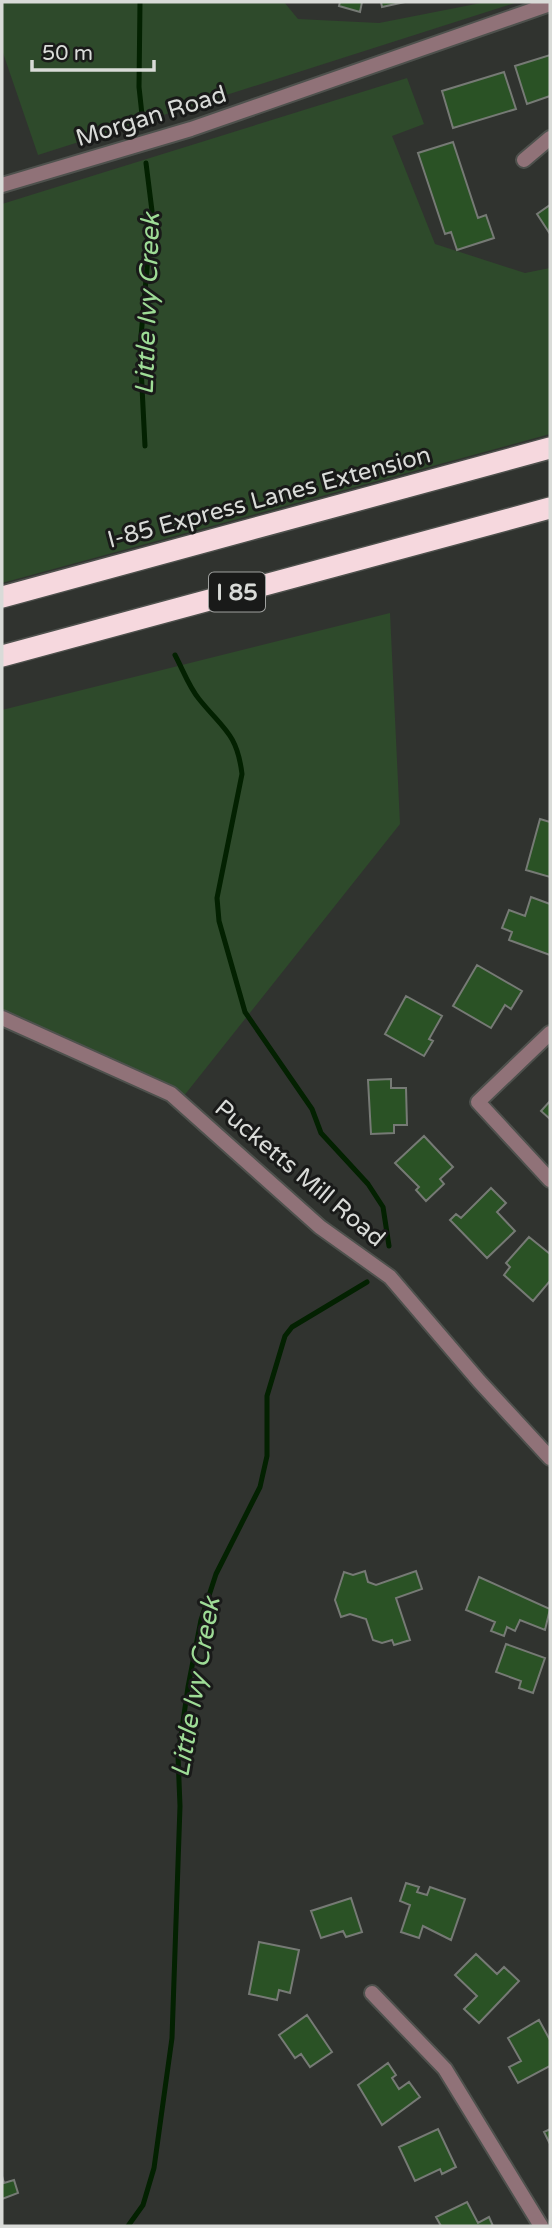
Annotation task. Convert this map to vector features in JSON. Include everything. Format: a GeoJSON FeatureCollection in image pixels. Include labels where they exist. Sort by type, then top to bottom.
{"type":"FeatureCollection","features":[{"type":"Feature","properties":{"kind":"highway","name":"I-85 Express Lanes Extension"},"geometry":{"type":"LineString","coordinates":[[2,597],[550,448]]}},
{"type":"Feature","properties":{"kind":"highway","name":"I 85"},"geometry":{"type":"LineString","coordinates":[[2,656],[550,508]]}},
{"type":"Feature","properties":{"kind":"street","name":"Morgan Road"},"geometry":{"type":"LineString","coordinates":[[2,185],[191,128],[550,4]]}},
{"type":"Feature","properties":{"kind":"street"},"geometry":{"type":"LineString","coordinates":[[524,160],[550,138]]}},
{"type":"Feature","properties":{"kind":"street","name":"Pucketts Mill Road"},"geometry":{"type":"LineString","coordinates":[[2,1018],[171,1094],[320,1227],[390,1277],[478,1381],[550,1458]]}},
{"type":"Feature","properties":{"kind":"street"},"geometry":{"type":"LineString","coordinates":[[550,1033],[478,1102],[550,1180]]}},
{"type":"Feature","properties":{"kind":"street"},"geometry":{"type":"LineString","coordinates":[[372,1993],[445,2069],[541,2226]]}},
{"type":"Feature","properties":{"kind":"green space"},"geometry":{"type":"Polygon","coordinates":[[[2,2],[284,2],[298,19],[379,23],[486,2],[518,2],[38,155],[2,50],[2,2]]]}},
{"type":"Feature","properties":{"kind":"green space"},"geometry":{"type":"Polygon","coordinates":[[[407,78],[424,124],[392,136],[435,244],[525,273],[550,268],[550,434],[2,583],[2,204],[407,78]]]}},
{"type":"Feature","properties":{"kind":"green space"},"geometry":{"type":"Polygon","coordinates":[[[390,613],[400,824],[183,1097],[2,1021],[2,710],[390,613]]]}},
{"type":"Feature","properties":{"kind":"building"},"geometry":{"type":"Polygon","coordinates":[[[340,2],[362,2],[360,12],[339,6],[340,2]]]}},
{"type":"Feature","properties":{"kind":"building"},"geometry":{"type":"Polygon","coordinates":[[[381,2],[405,2],[382,7],[381,2]]]}},
{"type":"Feature","properties":{"kind":"building"},"geometry":{"type":"Polygon","coordinates":[[[550,55],[550,96],[527,104],[515,66],[550,55]]]}},
{"type":"Feature","properties":{"kind":"building"},"geometry":{"type":"Polygon","coordinates":[[[504,72],[516,109],[453,128],[442,91],[504,72]]]}},
{"type":"Feature","properties":{"kind":"building"},"geometry":{"type":"Polygon","coordinates":[[[453,142],[478,218],[486,215],[494,238],[457,250],[451,232],[445,234],[418,153],[453,142]]]}},
{"type":"Feature","properties":{"kind":"building"},"geometry":{"type":"Polygon","coordinates":[[[550,205],[550,234],[537,214],[550,205]]]}},
{"type":"Feature","properties":{"kind":"building"},"geometry":{"type":"Polygon","coordinates":[[[540,819],[550,822],[550,877],[526,870],[540,819]]]}},
{"type":"Feature","properties":{"kind":"building"},"geometry":{"type":"Polygon","coordinates":[[[531,897],[550,904],[550,955],[509,940],[512,932],[502,928],[509,910],[525,916],[531,897]]]}},
{"type":"Feature","properties":{"kind":"building"},"geometry":{"type":"Polygon","coordinates":[[[477,965],[522,991],[511,1009],[505,1005],[491,1028],[453,1006],[477,965]]]}},
{"type":"Feature","properties":{"kind":"building"},"geometry":{"type":"Polygon","coordinates":[[[406,996],[442,1016],[429,1039],[433,1041],[424,1056],[385,1034],[406,996]]]}},
{"type":"Feature","properties":{"kind":"building"},"geometry":{"type":"Polygon","coordinates":[[[391,1079],[391,1088],[406,1088],[407,1125],[394,1125],[394,1133],[371,1134],[368,1080],[391,1079]]]}},
{"type":"Feature","properties":{"kind":"building"},"geometry":{"type":"Polygon","coordinates":[[[550,1101],[550,1119],[541,1111],[550,1101]]]}},
{"type":"Feature","properties":{"kind":"building"},"geometry":{"type":"Polygon","coordinates":[[[424,1136],[453,1167],[440,1179],[444,1184],[426,1201],[416,1190],[419,1187],[395,1163],[424,1136]]]}},
{"type":"Feature","properties":{"kind":"building"},"geometry":{"type":"Polygon","coordinates":[[[491,1188],[506,1203],[497,1212],[515,1231],[487,1258],[450,1220],[456,1214],[461,1218],[491,1188]]]}},
{"type":"Feature","properties":{"kind":"building"},"geometry":{"type":"Polygon","coordinates":[[[529,1237],[550,1254],[550,1281],[533,1301],[504,1275],[510,1267],[506,1263],[529,1237]]]}},
{"type":"Feature","properties":{"kind":"building"},"geometry":{"type":"Polygon","coordinates":[[[365,1571],[368,1582],[376,1585],[416,1571],[422,1589],[396,1598],[410,1640],[394,1645],[392,1640],[382,1643],[373,1640],[366,1619],[350,1614],[341,1617],[335,1600],[344,1572],[353,1575],[365,1571]]]}},
{"type":"Feature","properties":{"kind":"building"},"geometry":{"type":"Polygon","coordinates":[[[479,1577],[550,1609],[545,1630],[520,1620],[515,1631],[507,1627],[504,1636],[491,1631],[495,1622],[466,1610],[479,1577]]]}},
{"type":"Feature","properties":{"kind":"building"},"geometry":{"type":"Polygon","coordinates":[[[506,1644],[545,1658],[533,1693],[519,1688],[521,1681],[496,1672],[506,1644]]]}},
{"type":"Feature","properties":{"kind":"building"},"geometry":{"type":"Polygon","coordinates":[[[406,1883],[419,1887],[417,1892],[427,1895],[430,1887],[465,1899],[451,1940],[423,1926],[419,1938],[401,1932],[410,1905],[400,1901],[406,1883]]]}},
{"type":"Feature","properties":{"kind":"building"},"geometry":{"type":"Polygon","coordinates":[[[351,1898],[362,1932],[346,1937],[343,1931],[321,1938],[311,1911],[351,1898]]]}},
{"type":"Feature","properties":{"kind":"building"},"geometry":{"type":"Polygon","coordinates":[[[259,1942],[299,1950],[290,1993],[279,1990],[277,2000],[249,1994],[259,1942]]]}},
{"type":"Feature","properties":{"kind":"building"},"geometry":{"type":"Polygon","coordinates":[[[476,1954],[497,1974],[504,1967],[519,1981],[479,2023],[464,2009],[477,1996],[455,1975],[476,1954]]]}},
{"type":"Feature","properties":{"kind":"building"},"geometry":{"type":"Polygon","coordinates":[[[307,2015],[332,2052],[310,2067],[301,2054],[295,2058],[279,2035],[307,2015]]]}},
{"type":"Feature","properties":{"kind":"building"},"geometry":{"type":"Polygon","coordinates":[[[539,2020],[550,2040],[550,2066],[518,2083],[509,2067],[521,2061],[508,2038],[539,2020]]]}},
{"type":"Feature","properties":{"kind":"building"},"geometry":{"type":"Polygon","coordinates":[[[388,2063],[396,2075],[392,2078],[399,2089],[409,2082],[420,2097],[382,2125],[358,2085],[388,2063]]]}},
{"type":"Feature","properties":{"kind":"building"},"geometry":{"type":"Polygon","coordinates":[[[438,2129],[456,2167],[442,2174],[440,2169],[415,2181],[399,2147],[438,2129]]]}},
{"type":"Feature","properties":{"kind":"building"},"geometry":{"type":"Polygon","coordinates":[[[550,2129],[550,2144],[544,2132],[550,2129]]]}},
{"type":"Feature","properties":{"kind":"building"},"geometry":{"type":"Polygon","coordinates":[[[2,2176],[4,2183],[14,2180],[18,2193],[2,2199],[2,2176]]]}},
{"type":"Feature","properties":{"kind":"building"},"geometry":{"type":"Polygon","coordinates":[[[467,2202],[478,2223],[489,2217],[493,2226],[441,2226],[436,2217],[467,2202]]]}},
{"type":"Feature","properties":{"kind":"waterway","name":"Little Ivy Creek"},"geometry":{"type":"LineString","coordinates":[[140,2],[139,87],[143,124]]}},
{"type":"Feature","properties":{"kind":"waterway","name":"Little Ivy Creek"},"geometry":{"type":"LineString","coordinates":[[145,446],[140,348],[152,211],[146,163]]}},
{"type":"Feature","properties":{"kind":"waterway","name":"Little Ivy Creek"},"geometry":{"type":"LineString","coordinates":[[175,655],[195,694],[233,740],[240,760],[242,774],[217,898],[219,921],[245,1012],[312,1109],[321,1133],[368,1184],[383,1207],[389,1246]]}},
{"type":"Feature","properties":{"kind":"waterway","name":"Little Ivy Creek"},"geometry":{"type":"LineString","coordinates":[[128,2226],[143,2205],[154,2168],[172,2038],[180,1806],[178,1756],[201,1620],[216,1574],[260,1487],[267,1456],[267,1396],[285,1336],[292,1327],[367,1282]]}}]}
